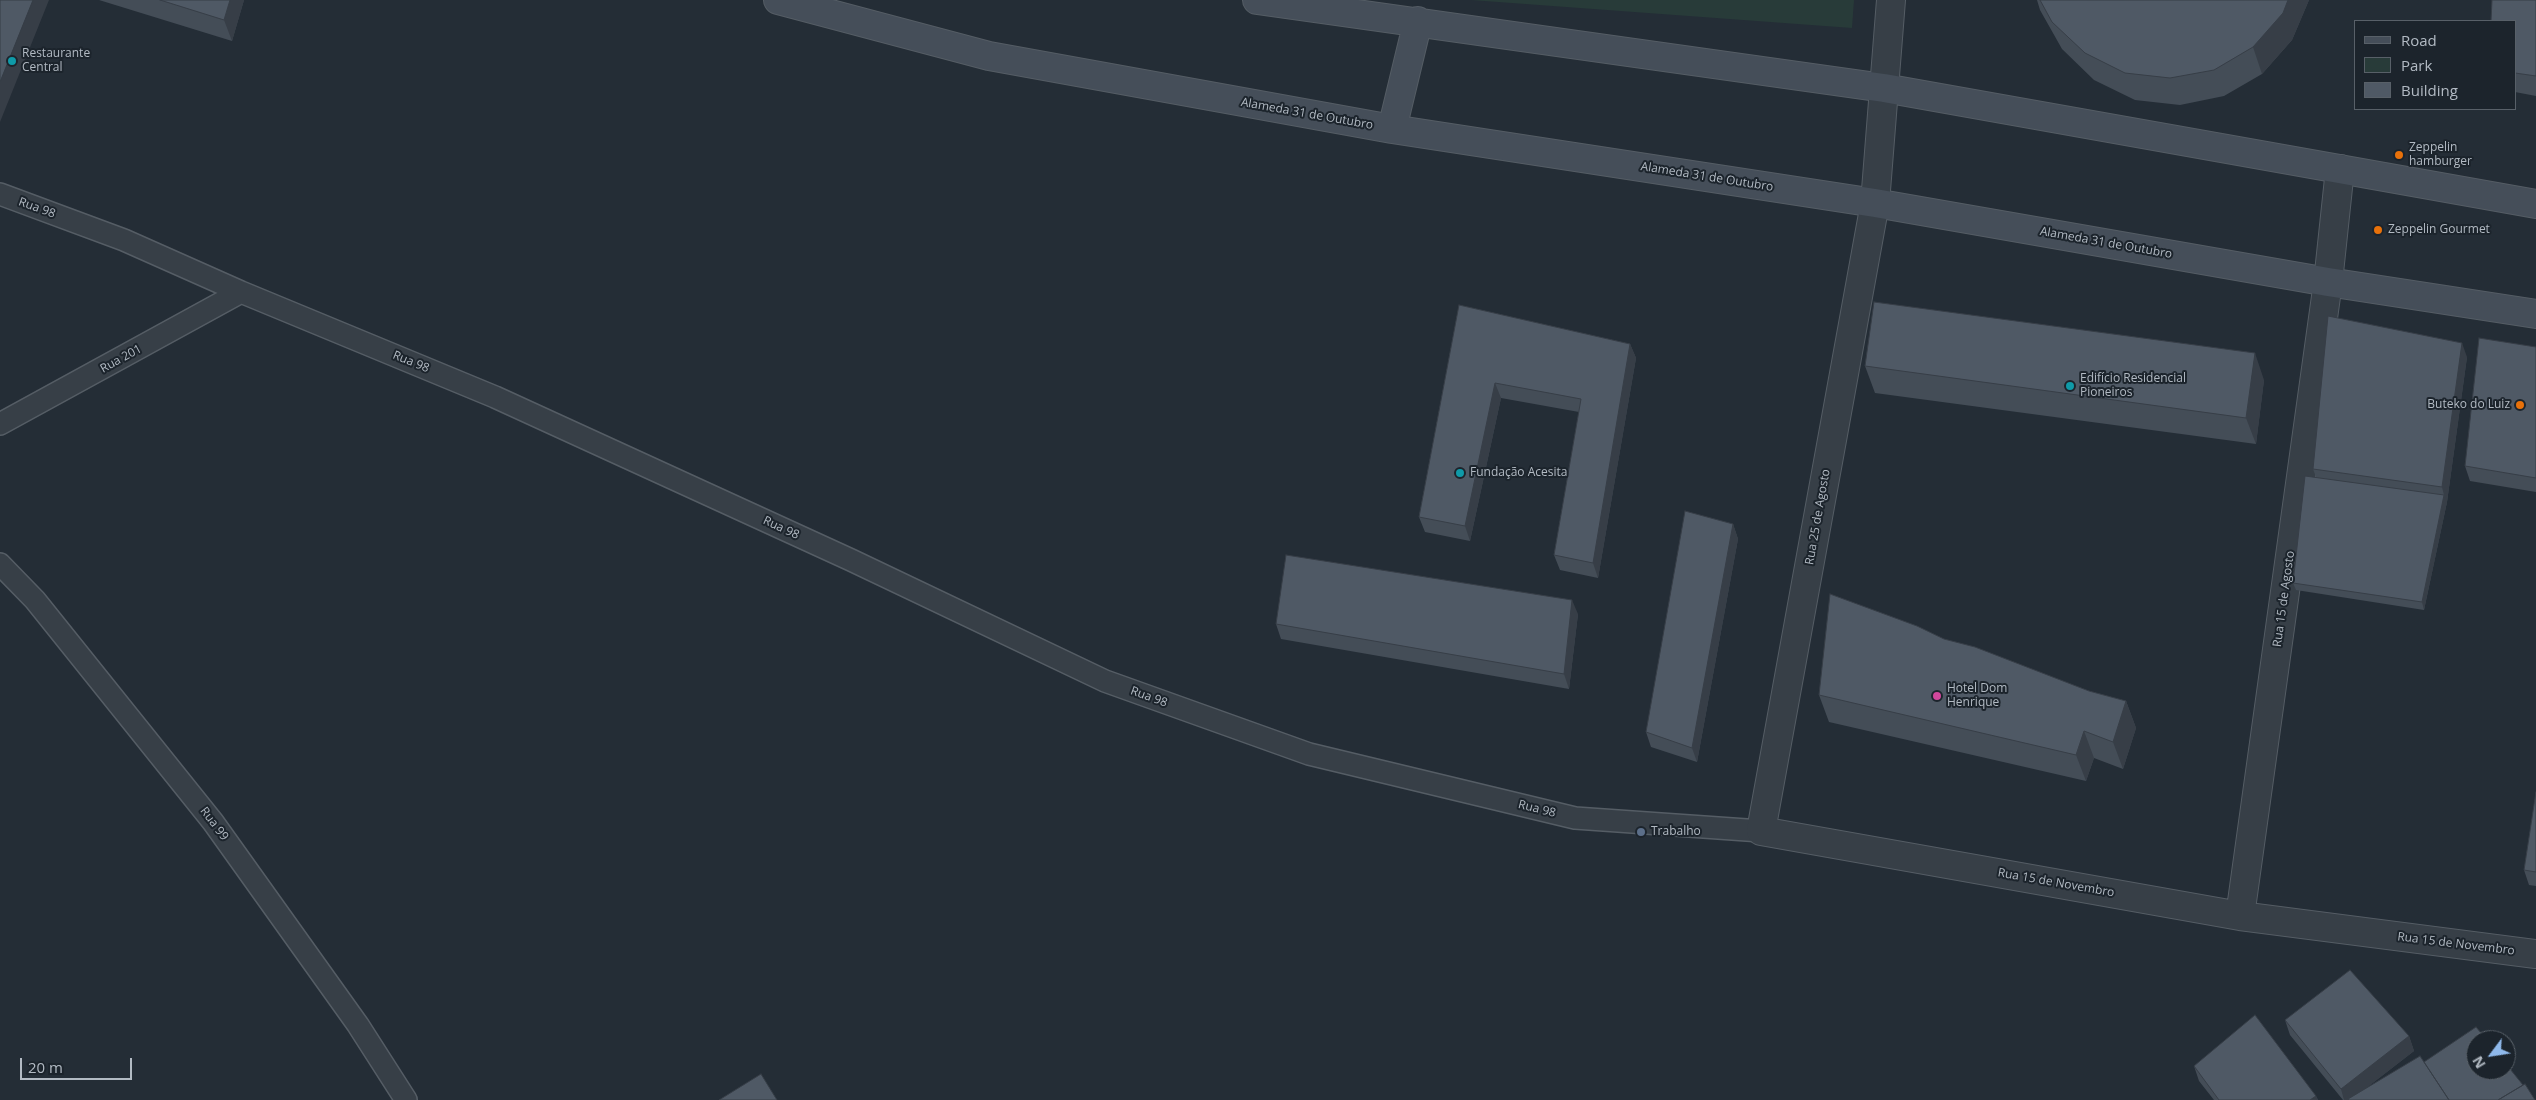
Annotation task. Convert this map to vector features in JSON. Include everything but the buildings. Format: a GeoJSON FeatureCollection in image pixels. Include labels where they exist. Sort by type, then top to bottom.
{"type":"FeatureCollection","features":[{"type":"Feature","properties":{"kind":"main road","name":"Alameda 31 de Outubro"},"geometry":{"type":"LineString","coordinates":[[778,0],[989,56],[1392,130],[1875,203],[2328,282],[2536,314]]}},
{"type":"Feature","properties":{"kind":"main road"},"geometry":{"type":"LineString","coordinates":[[1257,0],[1418,21],[1884,88],[2536,204]]}},
{"type":"Feature","properties":{"kind":"main road"},"geometry":{"type":"LineString","coordinates":[[1392,130],[1418,21]]}},
{"type":"Feature","properties":{"kind":"street","name":"Rua 25 de Agosto"},"geometry":{"type":"LineString","coordinates":[[1761,831],[1875,203],[1891,0]]}},
{"type":"Feature","properties":{"kind":"street","name":"Rua 15 de Agosto"},"geometry":{"type":"LineString","coordinates":[[2240,916],[2328,282],[2340,169]]}},
{"type":"Feature","properties":{"kind":"street","name":"Rua 15 de Novembro"},"geometry":{"type":"LineString","coordinates":[[1761,831],[2240,916],[2536,954]]}},
{"type":"Feature","properties":{"kind":"lane","name":"Rua 98"},"geometry":{"type":"LineString","coordinates":[[0,194],[124,240],[241,292],[495,396],[851,560],[1106,681],[1309,754],[1575,818]]}},
{"type":"Feature","properties":{"kind":"lane","name":"Rua 201"},"geometry":{"type":"LineString","coordinates":[[0,424],[241,292]]}},
{"type":"Feature","properties":{"kind":"lane","name":"Rua 99"},"geometry":{"type":"LineString","coordinates":[[0,564],[35,600],[213,822],[358,1024],[406,1100]]}},
{"type":"Feature","properties":{"kind":"lane","name":"Rua 15 de Novembro"},"geometry":{"type":"LineString","coordinates":[[1575,818],[1761,831]]}},
{"type":"Feature","properties":{"kind":"green space"},"geometry":{"type":"Polygon","coordinates":[[[1471,0],[1854,0],[1852,28],[1471,0]]]}},
{"type":"Feature","properties":{"kind":"place","name":"Restaurante Central"},"geometry":{"type":"Point","coordinates":[12,61]}},
{"type":"Feature","properties":{"kind":"place","name":"Zeppelin hamburger"},"geometry":{"type":"Point","coordinates":[2399,155]}},
{"type":"Feature","properties":{"kind":"place","name":"Zeppelin Gourmet"},"geometry":{"type":"Point","coordinates":[2378,230]}},
{"type":"Feature","properties":{"kind":"place","name":"Edifício Residencial Pioneiros"},"geometry":{"type":"Point","coordinates":[2070,386]}},
{"type":"Feature","properties":{"kind":"place","name":"Buteko do Luiz"},"geometry":{"type":"Point","coordinates":[2520,405]}},
{"type":"Feature","properties":{"kind":"place","name":"Fundação Acesita"},"geometry":{"type":"Point","coordinates":[1460,473]}},
{"type":"Feature","properties":{"kind":"place","name":"Hotel Dom Henrique"},"geometry":{"type":"Point","coordinates":[1937,696]}},
{"type":"Feature","properties":{"kind":"place","name":"Trabalho"},"geometry":{"type":"Point","coordinates":[1641,832]}}]}
